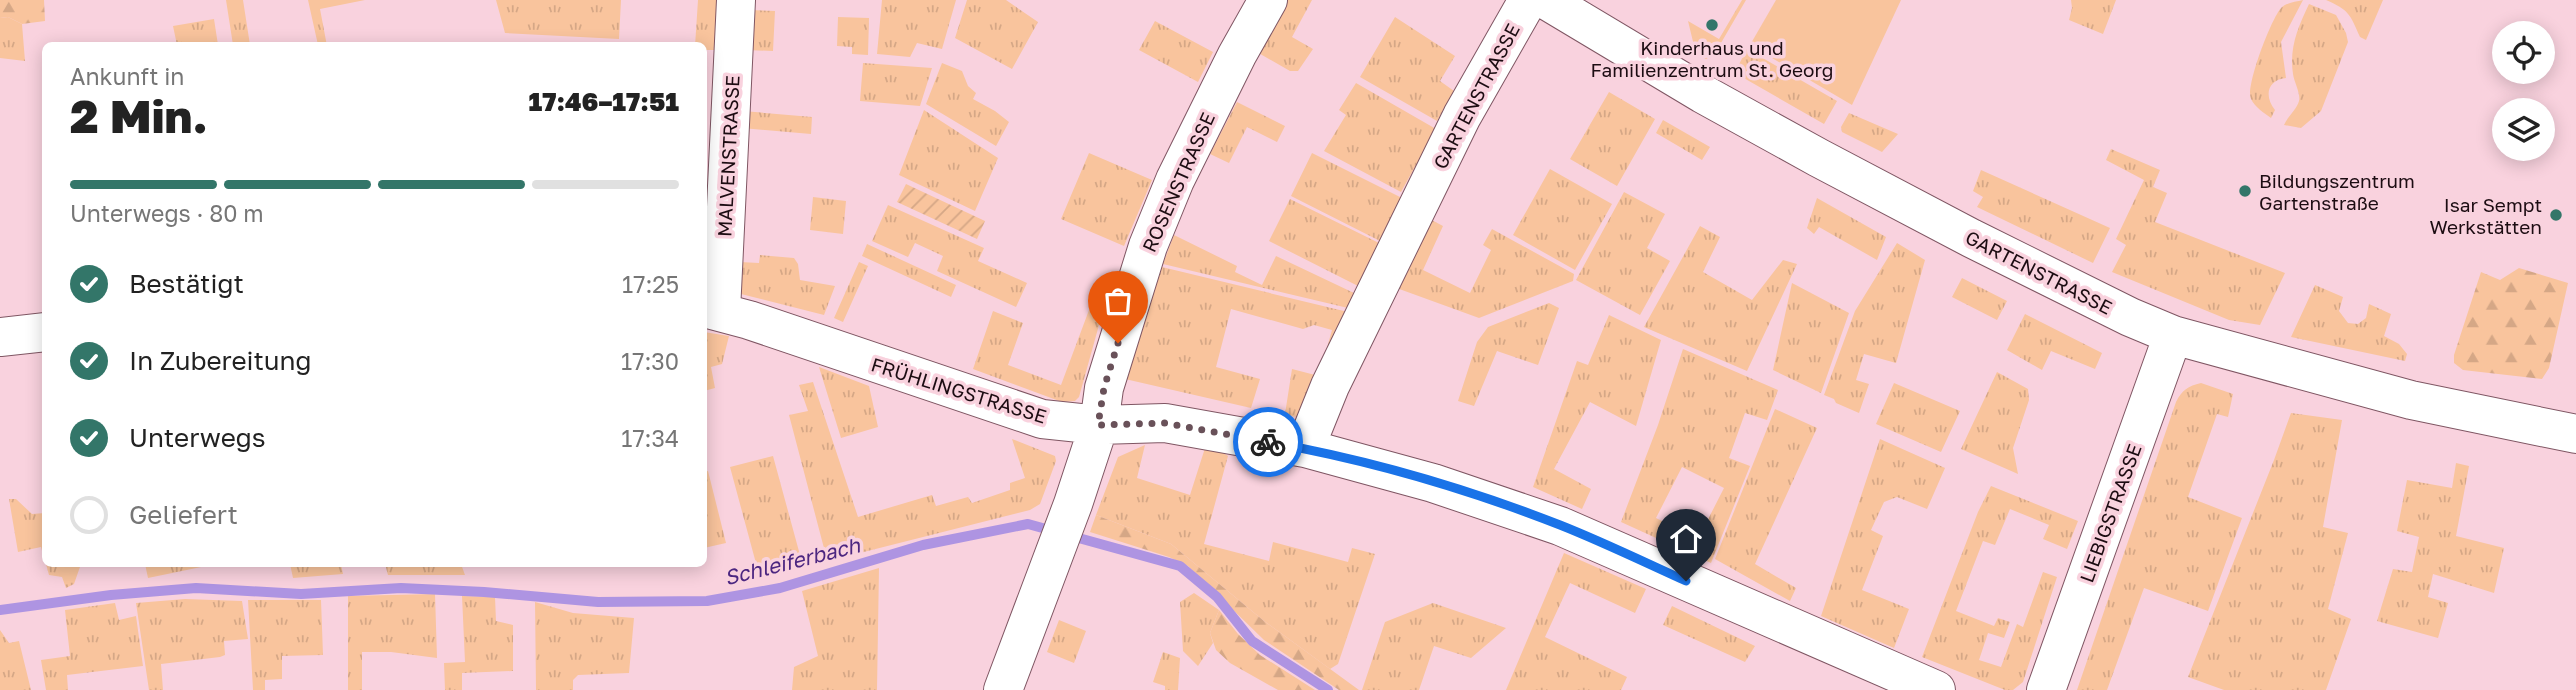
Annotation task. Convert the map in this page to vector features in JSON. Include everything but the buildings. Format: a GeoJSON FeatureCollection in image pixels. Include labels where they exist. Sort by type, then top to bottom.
{"type":"FeatureCollection","features":[{"type":"Feature","properties":{"kind":"street","name":"MALVENSTRASSE"},"geometry":{"type":"LineString","coordinates":[[712,310],[736,0]]}},
{"type":"Feature","properties":{"kind":"street","name":"ROSENSTRASSE"},"geometry":{"type":"LineString","coordinates":[[1003,690],[1073,504],[1098,425],[1104,388],[1148,246],[1175,180],[1237,55],[1268,0]]}},
{"type":"Feature","properties":{"kind":"street","name":"GARTENSTRASSE"},"geometry":{"type":"LineString","coordinates":[[1305,448],[1330,386],[1461,116],[1528,0]]}},
{"type":"Feature","properties":{"kind":"street","name":"GARTENSTRASSE"},"geometry":{"type":"LineString","coordinates":[[1546,0],[1703,94],[1831,164],[2115,311],[2174,335],[2411,400],[2576,434]]}},
{"type":"Feature","properties":{"kind":"street","name":"FRÜHLINGSTRASSE"},"geometry":{"type":"LineString","coordinates":[[712,310],[1042,419],[1098,425],[1165,423],[1305,448],[1433,483],[1560,526],[1936,690]]}},
{"type":"Feature","properties":{"kind":"street"},"geometry":{"type":"LineString","coordinates":[[0,337],[42,332]]}},
{"type":"Feature","properties":{"kind":"street","name":"LIEBIGSTRASSE"},"geometry":{"type":"LineString","coordinates":[[2046,690],[2174,335]]}},
{"type":"Feature","properties":{"kind":"green space"},"geometry":{"type":"Polygon","coordinates":[[[0,0],[44,0],[45,21],[22,24],[8,17],[0,18],[0,0]]]}},
{"type":"Feature","properties":{"kind":"green space"},"geometry":{"type":"Polygon","coordinates":[[[226,0],[243,0],[250,42],[233,42],[226,0]]]}},
{"type":"Feature","properties":{"kind":"green space"},"geometry":{"type":"Polygon","coordinates":[[[308,0],[365,0],[320,9],[326,42],[317,42],[308,0]]]}},
{"type":"Feature","properties":{"kind":"green space"},"geometry":{"type":"Polygon","coordinates":[[[496,0],[621,0],[619,39],[505,33],[496,0]]]}},
{"type":"Feature","properties":{"kind":"green space"},"geometry":{"type":"Polygon","coordinates":[[[698,0],[717,0],[715,50],[707,50],[707,42],[695,42],[698,0]]]}},
{"type":"Feature","properties":{"kind":"green space"},"geometry":{"type":"Polygon","coordinates":[[[882,0],[956,0],[942,49],[917,43],[910,57],[877,54],[882,0]]]}},
{"type":"Feature","properties":{"kind":"green space"},"geometry":{"type":"Polygon","coordinates":[[[967,0],[1006,0],[1038,22],[1012,69],[955,38],[967,0]]]}},
{"type":"Feature","properties":{"kind":"green space"},"geometry":{"type":"Polygon","coordinates":[[[1284,0],[1312,0],[1292,37],[1313,49],[1298,71],[1290,71],[1255,51],[1284,0]]]}},
{"type":"Feature","properties":{"kind":"green space"},"geometry":{"type":"Polygon","coordinates":[[[1742,0],[1746,0],[1714,55],[1706,59],[1696,54],[1688,21],[1719,39],[1742,0]]]}},
{"type":"Feature","properties":{"kind":"green space"},"geometry":{"type":"Polygon","coordinates":[[[1776,0],[1901,0],[1852,105],[1750,45],[1776,0]]]}},
{"type":"Feature","properties":{"kind":"green space"},"geometry":{"type":"Polygon","coordinates":[[[2071,0],[2116,0],[2103,34],[2069,20],[2071,0]]]}},
{"type":"Feature","properties":{"kind":"green space"},"geometry":{"type":"Polygon","coordinates":[[[2303,0],[2281,42],[2286,78],[2275,82],[2269,90],[2269,99],[2275,110],[2271,118],[2251,99],[2252,81],[2266,37],[2278,13],[2284,5],[2303,0]]]}},
{"type":"Feature","properties":{"kind":"green space"},"geometry":{"type":"Polygon","coordinates":[[[2326,0],[2383,0],[2366,40],[2360,37],[2348,14],[2326,0]]]}},
{"type":"Feature","properties":{"kind":"green space"},"geometry":{"type":"Polygon","coordinates":[[[2309,4],[2336,15],[2348,42],[2321,111],[2301,128],[2284,125],[2299,101],[2292,55],[2298,29],[2309,4]]]}},
{"type":"Feature","properties":{"kind":"green space"},"geometry":{"type":"Polygon","coordinates":[[[748,10],[775,11],[773,51],[746,50],[748,10]]]}},
{"type":"Feature","properties":{"kind":"green space"},"geometry":{"type":"Polygon","coordinates":[[[8,17],[22,24],[25,61],[0,58],[0,18],[8,17]]]}},
{"type":"Feature","properties":{"kind":"green space"},"geometry":{"type":"Polygon","coordinates":[[[838,17],[869,18],[868,55],[852,54],[852,47],[837,46],[838,17]]]}},
{"type":"Feature","properties":{"kind":"green space"},"geometry":{"type":"Polygon","coordinates":[[[1395,17],[1455,56],[1440,81],[1454,91],[1437,121],[1360,77],[1395,17]]]}},
{"type":"Feature","properties":{"kind":"green space"},"geometry":{"type":"Polygon","coordinates":[[[214,19],[218,42],[176,42],[173,26],[214,19]]]}},
{"type":"Feature","properties":{"kind":"green space"},"geometry":{"type":"Polygon","coordinates":[[[1155,21],[1213,52],[1198,82],[1139,50],[1155,21]]]}},
{"type":"Feature","properties":{"kind":"green space"},"geometry":{"type":"Polygon","coordinates":[[[1747,49],[1837,101],[1824,124],[1742,77],[1736,70],[1747,49]]]}},
{"type":"Feature","properties":{"kind":"green space"},"geometry":{"type":"Polygon","coordinates":[[[863,63],[932,68],[920,106],[860,101],[863,63]]]}},
{"type":"Feature","properties":{"kind":"green space"},"geometry":{"type":"Polygon","coordinates":[[[942,63],[962,71],[968,86],[976,93],[973,99],[1009,122],[996,146],[926,104],[942,63]]]}},
{"type":"Feature","properties":{"kind":"green space"},"geometry":{"type":"Polygon","coordinates":[[[1356,83],[1436,129],[1401,192],[1324,151],[1346,115],[1339,110],[1356,83]]]}},
{"type":"Feature","properties":{"kind":"green space"},"geometry":{"type":"Polygon","coordinates":[[[1609,92],[1655,119],[1617,186],[1570,159],[1609,92]]]}},
{"type":"Feature","properties":{"kind":"green space"},"geometry":{"type":"Polygon","coordinates":[[[1237,102],[1285,126],[1277,142],[1247,127],[1229,163],[1210,154],[1237,102]]]}},
{"type":"Feature","properties":{"kind":"green space"},"geometry":{"type":"Polygon","coordinates":[[[924,110],[998,158],[975,211],[899,175],[924,110]]]}},
{"type":"Feature","properties":{"kind":"green space"},"geometry":{"type":"Polygon","coordinates":[[[743,111],[812,117],[811,134],[742,128],[743,111]]]}},
{"type":"Feature","properties":{"kind":"green space"},"geometry":{"type":"Polygon","coordinates":[[[1849,113],[1898,134],[1882,152],[1842,132],[1841,127],[1849,113]]]}},
{"type":"Feature","properties":{"kind":"green space"},"geometry":{"type":"Polygon","coordinates":[[[1663,120],[1710,147],[1702,160],[1656,133],[1663,120]]]}},
{"type":"Feature","properties":{"kind":"green space"},"geometry":{"type":"Polygon","coordinates":[[[2111,149],[2160,170],[2153,187],[2167,193],[2155,222],[2285,273],[2260,325],[2229,320],[2112,272],[2126,245],[2116,239],[2144,180],[2106,160],[2111,149]]]}},
{"type":"Feature","properties":{"kind":"green space"},"geometry":{"type":"Polygon","coordinates":[[[1089,153],[1152,180],[1124,246],[1061,219],[1089,153]]]}},
{"type":"Feature","properties":{"kind":"green space"},"geometry":{"type":"Polygon","coordinates":[[[1312,153],[1402,198],[1380,241],[1291,196],[1312,153]]]}},
{"type":"Feature","properties":{"kind":"green space"},"geometry":{"type":"Polygon","coordinates":[[[1550,169],[1612,204],[1575,270],[1513,235],[1550,169]]]}},
{"type":"Feature","properties":{"kind":"green space"},"geometry":{"type":"Polygon","coordinates":[[[1981,170],[2110,228],[2093,263],[1977,207],[1983,197],[1973,191],[1981,170]]]}},
{"type":"Feature","properties":{"kind":"green space"},"geometry":{"type":"Polygon","coordinates":[[[906,184],[985,221],[977,239],[897,202],[906,184]]]}},
{"type":"Feature","properties":{"kind":"green space"},"geometry":{"type":"Polygon","coordinates":[[[1624,192],[1665,214],[1647,248],[1670,261],[1640,315],[1576,280],[1624,192]]]}},
{"type":"Feature","properties":{"kind":"green space"},"geometry":{"type":"Polygon","coordinates":[[[813,197],[846,201],[843,234],[810,230],[813,197]]]}},
{"type":"Feature","properties":{"kind":"green space"},"geometry":{"type":"Polygon","coordinates":[[[1817,198],[1886,237],[1877,260],[1819,227],[1814,234],[1807,228],[1817,198]]]}},
{"type":"Feature","properties":{"kind":"green space"},"geometry":{"type":"Polygon","coordinates":[[[1290,199],[1379,243],[1358,286],[1269,241],[1290,199]]]}},
{"type":"Feature","properties":{"kind":"green space"},"geometry":{"type":"Polygon","coordinates":[[[888,205],[984,248],[978,261],[1027,283],[1016,307],[937,271],[943,256],[915,243],[908,257],[872,241],[888,205]]]}},
{"type":"Feature","properties":{"kind":"green space"},"geometry":{"type":"Polygon","coordinates":[[[1424,216],[1443,226],[1423,270],[1470,293],[1491,250],[1483,245],[1492,229],[1574,274],[1573,281],[1479,318],[1391,286],[1424,216]]]}},
{"type":"Feature","properties":{"kind":"green space"},"geometry":{"type":"Polygon","coordinates":[[[1700,226],[1720,237],[1703,272],[1752,300],[1783,260],[1797,264],[1747,371],[1644,327],[1700,226]]]}},
{"type":"Feature","properties":{"kind":"green space"},"geometry":{"type":"Polygon","coordinates":[[[1174,235],[1237,266],[1235,272],[1262,285],[1276,256],[1354,293],[1348,308],[1163,264],[1174,235]]]}},
{"type":"Feature","properties":{"kind":"green space"},"geometry":{"type":"Polygon","coordinates":[[[1897,243],[1925,260],[1896,363],[1864,354],[1856,380],[1869,384],[1859,413],[1824,395],[1855,311],[1897,243]]]}},
{"type":"Feature","properties":{"kind":"green space"},"geometry":{"type":"Polygon","coordinates":[[[867,244],[956,285],[951,297],[862,256],[867,244]]]}},
{"type":"Feature","properties":{"kind":"green space"},"geometry":{"type":"Polygon","coordinates":[[[760,255],[794,258],[798,264],[800,280],[835,286],[824,315],[741,294],[740,262],[759,263],[760,255]]]}},
{"type":"Feature","properties":{"kind":"green space"},"geometry":{"type":"Polygon","coordinates":[[[859,262],[868,266],[843,322],[834,318],[859,262]]]}},
{"type":"Feature","properties":{"kind":"green space"},"geometry":{"type":"Polygon","coordinates":[[[1162,267],[1348,312],[1307,420],[1285,414],[1292,369],[1319,376],[1332,330],[1314,325],[1303,329],[1231,309],[1216,367],[1260,379],[1251,408],[1125,379],[1162,267]]]}},
{"type":"Feature","properties":{"kind":"green space"},"geometry":{"type":"Polygon","coordinates":[[[2519,268],[2568,283],[2549,368],[2542,379],[2463,370],[2454,363],[2454,355],[2481,272],[2500,280],[2519,268]]]}},
{"type":"Feature","properties":{"kind":"green space"},"geometry":{"type":"Polygon","coordinates":[[[1962,278],[2007,301],[1997,320],[1952,297],[1962,278]]]}},
{"type":"Feature","properties":{"kind":"green space"},"geometry":{"type":"Polygon","coordinates":[[[1792,283],[1849,313],[1821,393],[1773,370],[1792,283]]]}},
{"type":"Feature","properties":{"kind":"green space"},"geometry":{"type":"Polygon","coordinates":[[[2315,285],[2343,297],[2339,311],[2348,323],[2358,324],[2366,318],[2369,304],[2391,314],[2384,336],[2399,344],[2407,354],[2405,361],[2291,337],[2315,285]]]}},
{"type":"Feature","properties":{"kind":"green space"},"geometry":{"type":"Polygon","coordinates":[[[1092,302],[1104,307],[1079,397],[1075,401],[1062,402],[973,369],[993,311],[1023,323],[1008,365],[1061,385],[1092,302]]]}},
{"type":"Feature","properties":{"kind":"green space"},"geometry":{"type":"Polygon","coordinates":[[[1549,303],[1559,308],[1538,365],[1497,351],[1474,406],[1458,401],[1477,342],[1488,327],[1549,303]]]}},
{"type":"Feature","properties":{"kind":"green space"},"geometry":{"type":"Polygon","coordinates":[[[2025,314],[2102,353],[2095,369],[2051,351],[2042,370],[2007,350],[2025,314]]]}},
{"type":"Feature","properties":{"kind":"green space"},"geometry":{"type":"Polygon","coordinates":[[[1609,315],[1661,340],[1636,426],[1590,402],[1554,469],[1591,489],[1582,509],[1533,487],[1577,361],[1588,365],[1609,315]]]}},
{"type":"Feature","properties":{"kind":"green space"},"geometry":{"type":"Polygon","coordinates":[[[707,332],[729,336],[722,364],[711,367],[715,388],[707,390],[707,332]]]}},
{"type":"Feature","properties":{"kind":"green space"},"geometry":{"type":"Polygon","coordinates":[[[1683,349],[1778,390],[1767,420],[1745,413],[1729,458],[1750,466],[1711,563],[1621,522],[1658,425],[1683,349]],[[1682,467],[1656,518],[1698,539],[1724,488],[1682,467]]]}},
{"type":"Feature","properties":{"kind":"green space"},"geometry":{"type":"Polygon","coordinates":[[[819,367],[869,386],[878,427],[841,438],[819,367]]]}},
{"type":"Feature","properties":{"kind":"green space"},"geometry":{"type":"Polygon","coordinates":[[[1997,372],[2028,389],[2029,400],[2013,448],[2018,474],[1961,449],[1997,372]]]}},
{"type":"Feature","properties":{"kind":"green space"},"geometry":{"type":"Polygon","coordinates":[[[813,382],[858,517],[932,495],[936,506],[968,497],[972,503],[1010,490],[1010,483],[1025,478],[1012,439],[1055,456],[1056,461],[1040,504],[1030,510],[836,559],[825,552],[789,415],[808,411],[799,385],[813,382]]]}},
{"type":"Feature","properties":{"kind":"green space"},"geometry":{"type":"Polygon","coordinates":[[[1894,383],[1960,411],[1941,452],[1876,424],[1894,383]]]}},
{"type":"Feature","properties":{"kind":"green space"},"geometry":{"type":"Polygon","coordinates":[[[2201,383],[2233,394],[2228,417],[2217,414],[2188,497],[2242,518],[2208,611],[2144,588],[2107,690],[2077,690],[2176,402],[2186,389],[2201,383]]]}},
{"type":"Feature","properties":{"kind":"green space"},"geometry":{"type":"Polygon","coordinates":[[[1775,409],[1817,428],[1755,564],[1796,588],[1790,601],[1715,559],[1775,409]]]}},
{"type":"Feature","properties":{"kind":"green space"},"geometry":{"type":"Polygon","coordinates":[[[2291,413],[2342,420],[2323,527],[2348,533],[2328,609],[2351,619],[2326,690],[2224,690],[2188,677],[2291,413]]]}},
{"type":"Feature","properties":{"kind":"green space"},"geometry":{"type":"Polygon","coordinates":[[[1880,439],[1945,468],[1927,509],[1897,497],[1884,502],[1871,530],[1883,536],[1862,590],[1909,609],[1894,648],[1821,616],[1880,439]]]}},
{"type":"Feature","properties":{"kind":"green space"},"geometry":{"type":"Polygon","coordinates":[[[1145,445],[1137,478],[1190,495],[1205,448],[1228,456],[1204,544],[1269,561],[1273,542],[1348,562],[1352,548],[1375,554],[1338,664],[1330,669],[1264,621],[1171,544],[1096,515],[1118,457],[1145,445]]]}},
{"type":"Feature","properties":{"kind":"green space"},"geometry":{"type":"Polygon","coordinates":[[[773,456],[800,555],[757,567],[730,467],[773,456]]]}},
{"type":"Feature","properties":{"kind":"green space"},"geometry":{"type":"Polygon","coordinates":[[[2456,463],[2469,466],[2456,536],[2504,548],[2494,593],[2433,574],[2428,597],[2448,603],[2438,638],[2377,621],[2393,569],[2412,572],[2419,537],[2397,531],[2407,480],[2452,488],[2456,463]]]}},
{"type":"Feature","properties":{"kind":"green space"},"geometry":{"type":"Polygon","coordinates":[[[707,471],[726,543],[707,547],[707,471]]]}},
{"type":"Feature","properties":{"kind":"green space"},"geometry":{"type":"Polygon","coordinates":[[[1991,486],[2078,521],[2067,549],[2043,539],[2049,525],[2010,509],[1995,545],[1983,541],[1956,611],[1994,626],[1998,618],[2010,622],[2004,638],[1988,633],[1979,660],[2001,667],[2017,624],[2023,627],[2043,572],[2057,577],[2023,682],[2013,690],[2005,690],[1922,657],[1978,512],[1991,486]]]}},
{"type":"Feature","properties":{"kind":"green space"},"geometry":{"type":"Polygon","coordinates":[[[9,499],[16,499],[32,514],[42,513],[42,551],[41,547],[18,552],[9,499]]]}},
{"type":"Feature","properties":{"kind":"green space"},"geometry":{"type":"Polygon","coordinates":[[[1096,515],[1171,544],[1264,621],[1359,690],[1339,690],[1264,640],[1188,566],[1169,557],[1090,532],[1096,515]]]}},
{"type":"Feature","properties":{"kind":"green space"},"geometry":{"type":"Polygon","coordinates":[[[1564,553],[1646,589],[1635,613],[1570,583],[1545,637],[1627,677],[1621,690],[1506,690],[1564,553]]]}},
{"type":"Feature","properties":{"kind":"green space"},"geometry":{"type":"Polygon","coordinates":[[[47,567],[80,567],[74,584],[66,588],[62,577],[49,575],[47,567]]]}},
{"type":"Feature","properties":{"kind":"green space"},"geometry":{"type":"Polygon","coordinates":[[[146,567],[201,567],[148,578],[146,567]]]}},
{"type":"Feature","properties":{"kind":"green space"},"geometry":{"type":"Polygon","coordinates":[[[291,567],[342,567],[343,574],[293,578],[291,567]]]}},
{"type":"Feature","properties":{"kind":"green space"},"geometry":{"type":"Polygon","coordinates":[[[386,567],[462,567],[465,575],[388,575],[386,567]]]}},
{"type":"Feature","properties":{"kind":"green space"},"geometry":{"type":"Polygon","coordinates":[[[879,568],[877,690],[792,690],[794,667],[818,656],[802,591],[879,568]]]}},
{"type":"Feature","properties":{"kind":"green space"},"geometry":{"type":"Polygon","coordinates":[[[1194,593],[1219,610],[1210,633],[1213,643],[1198,666],[1183,651],[1180,602],[1194,593]]]}},
{"type":"Feature","properties":{"kind":"green space"},"geometry":{"type":"Polygon","coordinates":[[[435,594],[437,658],[391,652],[362,652],[362,690],[348,690],[348,596],[435,594]]]}},
{"type":"Feature","properties":{"kind":"green space"},"geometry":{"type":"Polygon","coordinates":[[[462,596],[495,597],[496,621],[513,625],[513,671],[462,673],[462,690],[445,690],[444,663],[465,662],[462,596]]]}},
{"type":"Feature","properties":{"kind":"green space"},"geometry":{"type":"Polygon","coordinates":[[[185,599],[242,601],[248,639],[224,641],[225,655],[220,657],[161,664],[163,690],[149,690],[136,603],[185,599]]]}},
{"type":"Feature","properties":{"kind":"green space"},"geometry":{"type":"Polygon","coordinates":[[[248,600],[321,600],[323,655],[282,656],[282,679],[265,680],[265,690],[253,690],[248,600]]]}},
{"type":"Feature","properties":{"kind":"green space"},"geometry":{"type":"Polygon","coordinates":[[[535,602],[573,613],[634,618],[629,673],[578,675],[573,680],[573,690],[536,690],[535,602]]]}},
{"type":"Feature","properties":{"kind":"green space"},"geometry":{"type":"Polygon","coordinates":[[[115,603],[119,620],[136,616],[143,666],[67,675],[68,690],[46,690],[41,660],[70,656],[65,610],[115,603]]]}},
{"type":"Feature","properties":{"kind":"green space"},"geometry":{"type":"Polygon","coordinates":[[[1433,603],[1506,628],[1471,658],[1434,646],[1419,690],[1362,690],[1385,622],[1433,603]]]}},
{"type":"Feature","properties":{"kind":"green space"},"geometry":{"type":"Polygon","coordinates":[[[1672,606],[1755,646],[1745,662],[1663,625],[1672,606]]]}},
{"type":"Feature","properties":{"kind":"green space"},"geometry":{"type":"Polygon","coordinates":[[[1219,610],[1238,634],[1260,655],[1315,690],[1278,690],[1230,663],[1216,650],[1210,633],[1219,610]]]}},
{"type":"Feature","properties":{"kind":"green space"},"geometry":{"type":"Polygon","coordinates":[[[1059,620],[1086,631],[1074,663],[1047,652],[1059,620]]]}},
{"type":"Feature","properties":{"kind":"green space"},"geometry":{"type":"Polygon","coordinates":[[[0,630],[9,643],[19,641],[31,690],[0,690],[0,630]]]}},
{"type":"Feature","properties":{"kind":"green space"},"geometry":{"type":"Polygon","coordinates":[[[1163,652],[1180,658],[1178,690],[1165,690],[1165,686],[1153,682],[1163,652]]]}},
{"type":"Feature","properties":{"kind":"waterway","name":"Schleiferbach"},"geometry":{"type":"LineString","coordinates":[[0,610],[111,595],[196,588],[301,594],[401,588],[598,602],[707,601],[780,588],[923,545],[1028,524],[1180,566],[1217,597],[1252,641],[1328,690]]}},
{"type":"Feature","properties":{"kind":"way so far"},"geometry":{"type":"LineString","coordinates":[[1118,343],[1104,388],[1098,425],[1165,423],[1268,442]]}},
{"type":"Feature","properties":{"kind":"place","name":"Kinderhaus und Familienzentrum St. Georg"},"geometry":{"type":"Point","coordinates":[1712,25]}},
{"type":"Feature","properties":{"kind":"place","name":"Bildungszentrum Gartenstraße"},"geometry":{"type":"Point","coordinates":[2245,191]}},
{"type":"Feature","properties":{"kind":"place","name":"Isar Sempt Werkstätten"},"geometry":{"type":"Point","coordinates":[2556,215]}},
{"type":"Feature","properties":{"kind":"route"},"geometry":{"type":"LineString","coordinates":[[1268,442],[1305,448],[1499,504],[1560,526],[1686,581]]}}]}
